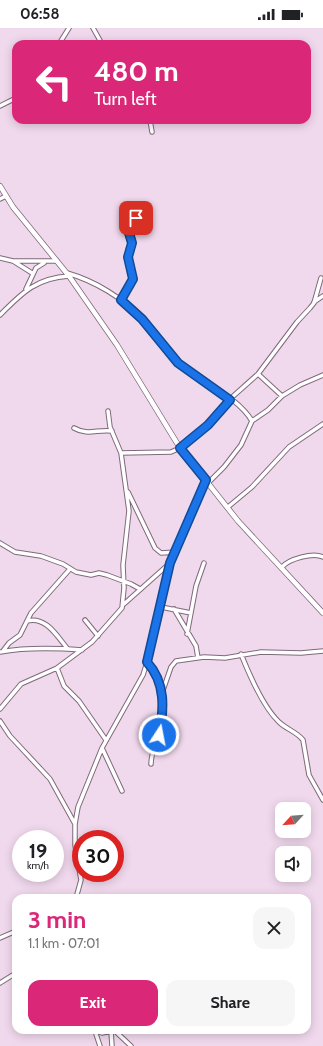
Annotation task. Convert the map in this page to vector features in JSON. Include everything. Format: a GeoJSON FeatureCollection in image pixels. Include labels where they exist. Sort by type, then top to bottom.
{"type":"FeatureCollection","features":[{"type":"Feature","properties":{"kind":"street"},"geometry":{"type":"LineString","coordinates":[[62,40],[69,28]]}},
{"type":"Feature","properties":{"kind":"street"},"geometry":{"type":"LineString","coordinates":[[93,28],[100,40]]}},
{"type":"Feature","properties":{"kind":"street"},"geometry":{"type":"LineString","coordinates":[[0,106],[12,100]]}},
{"type":"Feature","properties":{"kind":"street"},"geometry":{"type":"LineString","coordinates":[[151,124],[152,132]]}},
{"type":"Feature","properties":{"kind":"street"},"geometry":{"type":"LineString","coordinates":[[0,186],[6,196],[68,274],[117,345],[180,448],[238,521],[282,567],[323,614]]}},
{"type":"Feature","properties":{"kind":"street"},"geometry":{"type":"LineString","coordinates":[[0,199],[6,196]]}},
{"type":"Feature","properties":{"kind":"street"},"geometry":{"type":"LineString","coordinates":[[121,300],[133,279],[128,257],[132,243],[129,233],[136,218]]}},
{"type":"Feature","properties":{"kind":"street"},"geometry":{"type":"LineString","coordinates":[[0,258],[13,261],[57,262]]}},
{"type":"Feature","properties":{"kind":"street"},"geometry":{"type":"LineString","coordinates":[[13,261],[32,273]]}},
{"type":"Feature","properties":{"kind":"street"},"geometry":{"type":"LineString","coordinates":[[26,290],[32,273],[36,268],[45,262]]}},
{"type":"Feature","properties":{"kind":"street"},"geometry":{"type":"LineString","coordinates":[[0,315],[26,290],[37,283],[68,274],[87,280],[121,300],[142,319],[178,363],[244,410],[252,421]]}},
{"type":"Feature","properties":{"kind":"street"},"geometry":{"type":"LineString","coordinates":[[314,303],[321,278]]}},
{"type":"Feature","properties":{"kind":"street"},"geometry":{"type":"LineString","coordinates":[[122,453],[165,453],[180,448],[208,425],[230,400],[258,374],[314,303],[323,296]]}},
{"type":"Feature","properties":{"kind":"street"},"geometry":{"type":"LineString","coordinates":[[258,374],[282,396]]}},
{"type":"Feature","properties":{"kind":"street"},"geometry":{"type":"LineString","coordinates":[[77,894],[82,880],[75,845],[75,824],[78,807],[102,748],[139,683],[147,662],[170,563],[207,482],[241,445],[252,421],[268,410],[282,396],[300,385],[323,375]]}},
{"type":"Feature","properties":{"kind":"street"},"geometry":{"type":"LineString","coordinates":[[0,709],[21,684],[57,668],[82,650],[98,636],[120,612],[123,604],[124,565],[129,516],[127,490],[122,453],[112,431],[108,412]]}},
{"type":"Feature","properties":{"kind":"street"},"geometry":{"type":"LineString","coordinates":[[228,507],[252,487],[289,447],[323,424]]}},
{"type":"Feature","properties":{"kind":"street"},"geometry":{"type":"LineString","coordinates":[[74,428],[84,433],[102,430],[112,431]]}},
{"type":"Feature","properties":{"kind":"street"},"geometry":{"type":"LineString","coordinates":[[127,490],[155,548],[161,553],[176,552]]}},
{"type":"Feature","properties":{"kind":"street"},"geometry":{"type":"LineString","coordinates":[[0,543],[13,551],[41,556],[63,564],[70,569],[92,575],[102,574],[124,581],[140,589]]}},
{"type":"Feature","properties":{"kind":"street"},"geometry":{"type":"LineString","coordinates":[[282,567],[284,564],[316,554],[323,557]]}},
{"type":"Feature","properties":{"kind":"street"},"geometry":{"type":"LineString","coordinates":[[123,604],[170,563]]}},
{"type":"Feature","properties":{"kind":"street"},"geometry":{"type":"LineString","coordinates":[[187,634],[190,613],[204,563]]}},
{"type":"Feature","properties":{"kind":"street"},"geometry":{"type":"LineString","coordinates":[[2,651],[9,643],[20,635],[31,613],[70,569]]}},
{"type":"Feature","properties":{"kind":"street"},"geometry":{"type":"LineString","coordinates":[[161,607],[190,613]]}},
{"type":"Feature","properties":{"kind":"street"},"geometry":{"type":"LineString","coordinates":[[174,609],[187,634],[196,646],[198,658]]}},
{"type":"Feature","properties":{"kind":"street"},"geometry":{"type":"LineString","coordinates":[[27,621],[36,620],[46,624],[68,648]]}},
{"type":"Feature","properties":{"kind":"street"},"geometry":{"type":"LineString","coordinates":[[85,620],[98,636]]}},
{"type":"Feature","properties":{"kind":"street"},"geometry":{"type":"LineString","coordinates":[[2,651],[68,648],[82,650]]}},
{"type":"Feature","properties":{"kind":"street"},"geometry":{"type":"LineString","coordinates":[[162,693],[174,662],[198,658],[225,658],[242,654],[266,652],[297,653],[323,651]]}},
{"type":"Feature","properties":{"kind":"street"},"geometry":{"type":"LineString","coordinates":[[242,654],[262,697],[275,717],[283,726],[300,735],[304,740],[309,775],[323,800]]}},
{"type":"Feature","properties":{"kind":"street"},"geometry":{"type":"LineString","coordinates":[[147,662],[157,674],[162,693],[163,722],[151,764]]}},
{"type":"Feature","properties":{"kind":"street"},"geometry":{"type":"LineString","coordinates":[[57,668],[64,686],[79,701],[106,740]]}},
{"type":"Feature","properties":{"kind":"street"},"geometry":{"type":"LineString","coordinates":[[0,721],[10,736],[50,780],[75,824]]}},
{"type":"Feature","properties":{"kind":"street"},"geometry":{"type":"LineString","coordinates":[[102,748],[122,792]]}},
{"type":"Feature","properties":{"kind":"street"},"geometry":{"type":"LineString","coordinates":[[0,938],[12,934]]}},
{"type":"Feature","properties":{"kind":"street"},"geometry":{"type":"LineString","coordinates":[[0,983],[12,976]]}},
{"type":"Feature","properties":{"kind":"street"},"geometry":{"type":"LineString","coordinates":[[96,1034],[100,1046]]}},
{"type":"Feature","properties":{"kind":"street"},"geometry":{"type":"LineString","coordinates":[[112,1034],[112,1046]]}},
{"type":"Feature","properties":{"kind":"street"},"geometry":{"type":"LineString","coordinates":[[117,1034],[131,1046]]}},
{"type":"Feature","properties":{"kind":"route"},"geometry":{"type":"LineString","coordinates":[[136,218],[129,233],[132,243],[128,252],[133,279],[121,300],[142,319],[178,363],[207,382],[230,400],[208,425],[180,448],[206,480],[170,563],[163,591],[158,623],[147,662],[157,674],[162,687],[163,722],[159,735]]}}]}
